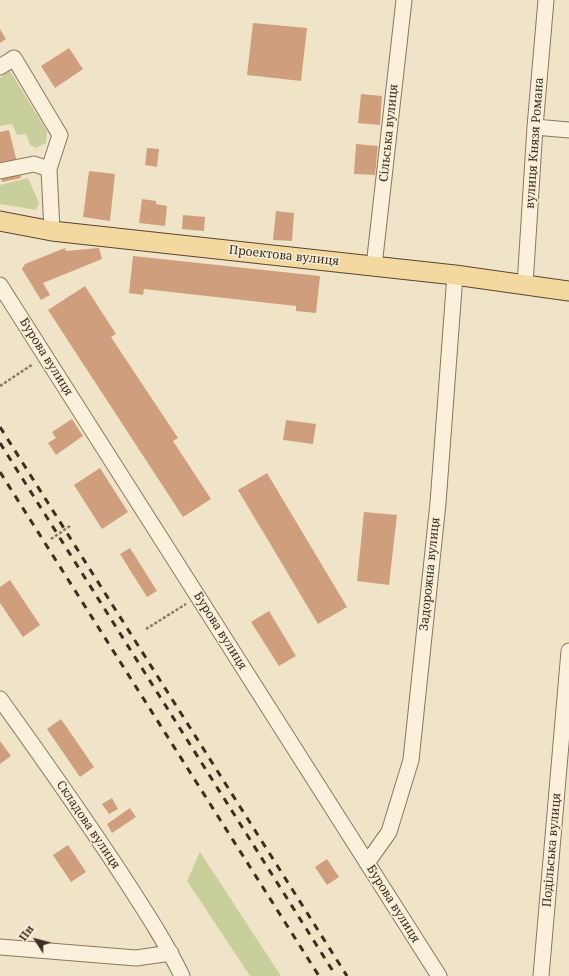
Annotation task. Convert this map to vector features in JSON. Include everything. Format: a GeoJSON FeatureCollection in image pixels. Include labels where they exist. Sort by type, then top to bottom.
{"type":"FeatureCollection","features":[{"type":"Feature","properties":{"kind":"main road","name":"Проектова вулиця"},"geometry":{"type":"LineString","coordinates":[[0,221],[52,231],[455,275],[569,291]]}},
{"type":"Feature","properties":{"kind":"street","name":"Сільська вулиця"},"geometry":{"type":"LineString","coordinates":[[374,266],[404,0]]}},
{"type":"Feature","properties":{"kind":"street","name":"вулиця Князя Романа"},"geometry":{"type":"LineString","coordinates":[[525,285],[535,127],[546,0]]}},
{"type":"Feature","properties":{"kind":"street"},"geometry":{"type":"LineString","coordinates":[[0,67],[14,58],[60,134],[49,169],[52,231]]}},
{"type":"Feature","properties":{"kind":"street"},"geometry":{"type":"LineString","coordinates":[[535,127],[569,130]]}},
{"type":"Feature","properties":{"kind":"street"},"geometry":{"type":"LineString","coordinates":[[0,171],[34,164],[49,169]]}},
{"type":"Feature","properties":{"kind":"street","name":"Задорожна вулиця"},"geometry":{"type":"LineString","coordinates":[[367,863],[389,832],[411,760],[438,503],[455,275]]}},
{"type":"Feature","properties":{"kind":"street","name":"Бурова вулиця"},"geometry":{"type":"LineString","coordinates":[[0,285],[439,976]]}},
{"type":"Feature","properties":{"kind":"street","name":"Подільська вулиця"},"geometry":{"type":"LineString","coordinates":[[541,976],[567,710],[569,652]]}},
{"type":"Feature","properties":{"kind":"street","name":"Складова вулиця"},"geometry":{"type":"LineString","coordinates":[[0,699],[86,820],[155,926],[171,953],[182,976]]}},
{"type":"Feature","properties":{"kind":"street"},"geometry":{"type":"LineString","coordinates":[[0,947],[136,958],[171,953]]}},
{"type":"Feature","properties":{"kind":"path"},"geometry":{"type":"LineString","coordinates":[[0,386],[45,356]]}},
{"type":"Feature","properties":{"kind":"path"},"geometry":{"type":"LineString","coordinates":[[51,539],[70,526]]}},
{"type":"Feature","properties":{"kind":"path"},"geometry":{"type":"LineString","coordinates":[[146,629],[198,596]]}},
{"type":"Feature","properties":{"kind":"green space"},"geometry":{"type":"Polygon","coordinates":[[[10,71],[47,131],[46,143],[36,148],[30,145],[26,134],[17,135],[12,124],[0,126],[0,78],[10,71]]]}},
{"type":"Feature","properties":{"kind":"green space"},"geometry":{"type":"Polygon","coordinates":[[[28,178],[39,203],[36,210],[0,204],[0,185],[28,178]]]}},
{"type":"Feature","properties":{"kind":"green space"},"geometry":{"type":"Polygon","coordinates":[[[200,852],[281,976],[250,976],[187,881],[200,852]]]}},
{"type":"Feature","properties":{"kind":"building"},"geometry":{"type":"Polygon","coordinates":[[[253,23],[307,28],[301,81],[247,75],[253,23]]]}},
{"type":"Feature","properties":{"kind":"building"},"geometry":{"type":"Polygon","coordinates":[[[0,29],[6,39],[0,43],[0,29]]]}},
{"type":"Feature","properties":{"kind":"building"},"geometry":{"type":"Polygon","coordinates":[[[69,48],[83,69],[55,88],[41,66],[69,48]]]}},
{"type":"Feature","properties":{"kind":"building"},"geometry":{"type":"Polygon","coordinates":[[[361,94],[382,96],[380,125],[358,123],[361,94]]]}},
{"type":"Feature","properties":{"kind":"building"},"geometry":{"type":"Polygon","coordinates":[[[9,130],[21,178],[2,182],[0,173],[0,132],[9,130]]]}},
{"type":"Feature","properties":{"kind":"building"},"geometry":{"type":"Polygon","coordinates":[[[356,144],[378,146],[375,175],[354,174],[356,144]]]}},
{"type":"Feature","properties":{"kind":"building"},"geometry":{"type":"Polygon","coordinates":[[[147,148],[159,149],[157,167],[145,165],[147,148]]]}},
{"type":"Feature","properties":{"kind":"building"},"geometry":{"type":"Polygon","coordinates":[[[89,171],[115,174],[110,221],[83,217],[89,171]]]}},
{"type":"Feature","properties":{"kind":"building"},"geometry":{"type":"Polygon","coordinates":[[[142,199],[156,201],[156,204],[167,206],[165,226],[139,223],[142,199]]]}},
{"type":"Feature","properties":{"kind":"building"},"geometry":{"type":"Polygon","coordinates":[[[276,211],[294,213],[292,241],[273,240],[276,211]]]}},
{"type":"Feature","properties":{"kind":"building"},"geometry":{"type":"Polygon","coordinates":[[[183,215],[205,217],[204,231],[182,229],[183,215]]]}},
{"type":"Feature","properties":{"kind":"building"},"geometry":{"type":"Polygon","coordinates":[[[65,248],[66,251],[99,248],[102,259],[43,283],[50,295],[41,300],[22,269],[25,264],[65,248]]]}},
{"type":"Feature","properties":{"kind":"building"},"geometry":{"type":"Polygon","coordinates":[[[133,256],[320,276],[316,313],[296,311],[296,306],[144,289],[143,295],[129,293],[133,256]]]}},
{"type":"Feature","properties":{"kind":"building"},"geometry":{"type":"Polygon","coordinates":[[[85,286],[116,334],[111,337],[178,438],[173,441],[211,499],[183,517],[48,310],[85,286]]]}},
{"type":"Feature","properties":{"kind":"building"},"geometry":{"type":"Polygon","coordinates":[[[72,419],[83,436],[56,455],[48,443],[56,438],[52,432],[72,419]]]}},
{"type":"Feature","properties":{"kind":"building"},"geometry":{"type":"Polygon","coordinates":[[[286,420],[316,424],[313,444],[283,440],[286,420]]]}},
{"type":"Feature","properties":{"kind":"building"},"geometry":{"type":"Polygon","coordinates":[[[100,468],[128,512],[102,529],[74,485],[100,468]]]}},
{"type":"Feature","properties":{"kind":"building"},"geometry":{"type":"Polygon","coordinates":[[[267,473],[347,607],[318,624],[238,490],[267,473]]]}},
{"type":"Feature","properties":{"kind":"building"},"geometry":{"type":"Polygon","coordinates":[[[364,512],[397,515],[389,585],[357,581],[364,512]]]}},
{"type":"Feature","properties":{"kind":"building"},"geometry":{"type":"Polygon","coordinates":[[[130,548],[157,591],[147,597],[120,554],[130,548]]]}},
{"type":"Feature","properties":{"kind":"building"},"geometry":{"type":"Polygon","coordinates":[[[10,580],[40,625],[23,637],[0,603],[0,587],[10,580]]]}},
{"type":"Feature","properties":{"kind":"building"},"geometry":{"type":"Polygon","coordinates":[[[269,611],[296,656],[279,666],[251,622],[269,611]]]}},
{"type":"Feature","properties":{"kind":"building"},"geometry":{"type":"Polygon","coordinates":[[[61,719],[94,767],[80,777],[47,729],[61,719]]]}},
{"type":"Feature","properties":{"kind":"building"},"geometry":{"type":"Polygon","coordinates":[[[0,741],[11,756],[0,764],[0,741]]]}},
{"type":"Feature","properties":{"kind":"building"},"geometry":{"type":"Polygon","coordinates":[[[112,798],[118,809],[109,814],[102,804],[112,798]]]}},
{"type":"Feature","properties":{"kind":"building"},"geometry":{"type":"Polygon","coordinates":[[[130,808],[136,817],[112,833],[107,824],[130,808]]]}},
{"type":"Feature","properties":{"kind":"building"},"geometry":{"type":"Polygon","coordinates":[[[68,845],[86,872],[71,882],[53,855],[68,845]]]}},
{"type":"Feature","properties":{"kind":"building"},"geometry":{"type":"Polygon","coordinates":[[[327,859],[339,877],[327,885],[315,867],[327,859]]]}},
{"type":"Feature","properties":{"kind":"railway"},"geometry":{"type":"LineString","coordinates":[[0,427],[347,976]]}},
{"type":"Feature","properties":{"kind":"railway"},"geometry":{"type":"LineString","coordinates":[[0,443],[336,976]]}},
{"type":"Feature","properties":{"kind":"railway"},"geometry":{"type":"LineString","coordinates":[[0,472],[319,976]]}}]}
